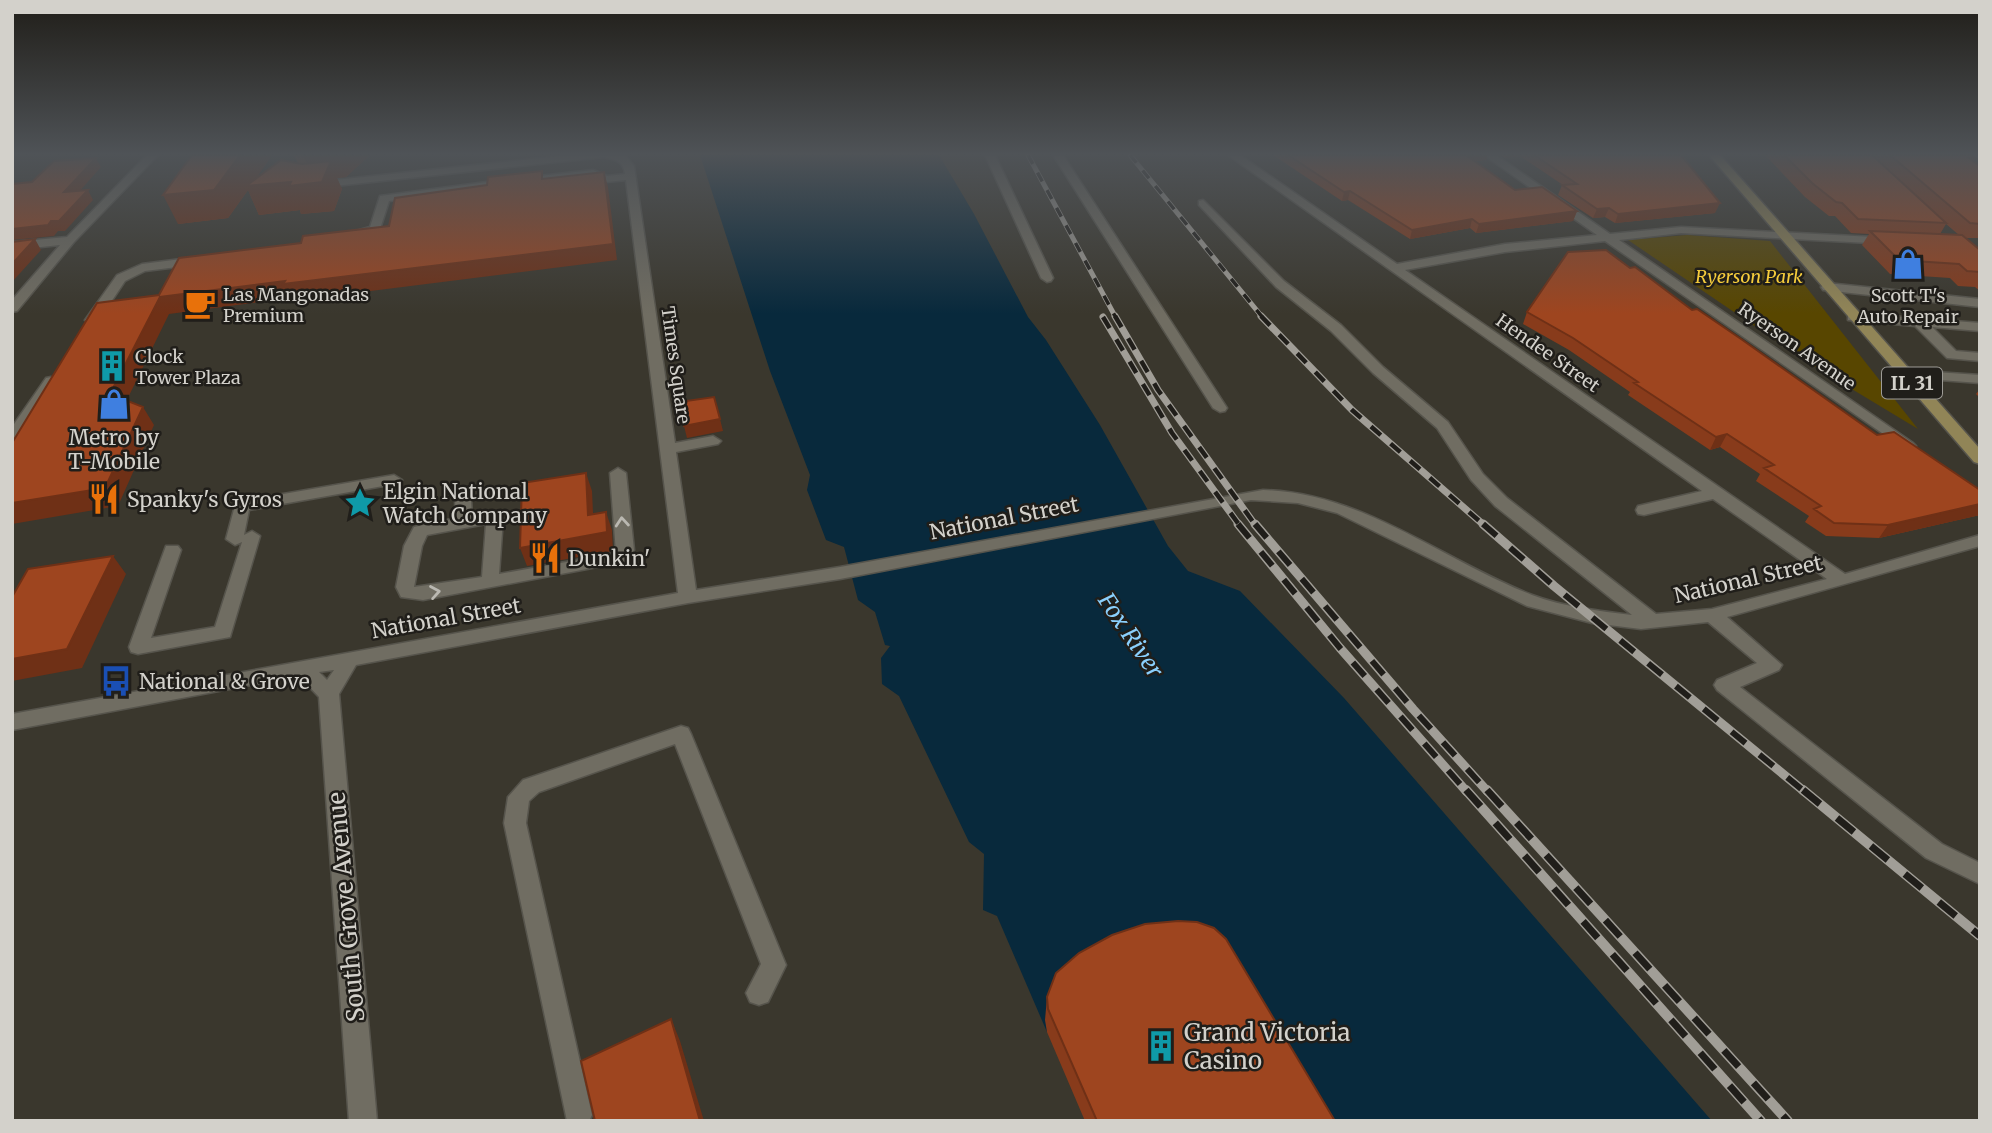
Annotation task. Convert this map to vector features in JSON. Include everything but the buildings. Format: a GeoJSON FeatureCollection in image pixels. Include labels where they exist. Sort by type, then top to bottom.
{"type":"FeatureCollection","features":[{"type":"Feature","properties":{"kind":"main road","name":"IL 31"},"geometry":{"type":"LineString","coordinates":[[1759,208],[1980,459]]}},
{"type":"Feature","properties":{"kind":"street"},"geometry":{"type":"LineString","coordinates":[[12,308],[102,208]]}},
{"type":"Feature","properties":{"kind":"street"},"geometry":{"type":"LineString","coordinates":[[347,234],[375,230],[381,208]]}},
{"type":"Feature","properties":{"kind":"street","name":"Times Square"},"geometry":{"type":"LineString","coordinates":[[635,208],[688,597]]}},
{"type":"Feature","properties":{"kind":"street"},"geometry":{"type":"LineString","coordinates":[[1015,208],[1047,278]]}},
{"type":"Feature","properties":{"kind":"street"},"geometry":{"type":"LineString","coordinates":[[1092,208],[1220,408]]}},
{"type":"Feature","properties":{"kind":"street"},"geometry":{"type":"LineString","coordinates":[[1208,208],[1280,284],[1336,328],[1378,370],[1443,425],[1477,477],[1501,502],[1652,621]]}},
{"type":"Feature","properties":{"kind":"street","name":"Hendee Street"},"geometry":{"type":"LineString","coordinates":[[1308,208],[1842,581]]}},
{"type":"Feature","properties":{"kind":"street","name":"Ryerson Avenue"},"geometry":{"type":"LineString","coordinates":[[1566,208],[1924,458]]}},
{"type":"Feature","properties":{"kind":"street"},"geometry":{"type":"LineString","coordinates":[[1393,268],[1505,248],[1698,229],[1902,241]]}},
{"type":"Feature","properties":{"kind":"street"},"geometry":{"type":"LineString","coordinates":[[12,246],[71,240]]}},
{"type":"Feature","properties":{"kind":"street"},"geometry":{"type":"LineString","coordinates":[[85,330],[121,278],[142,268],[209,260]]}},
{"type":"Feature","properties":{"kind":"street"},"geometry":{"type":"LineString","coordinates":[[1827,287],[1980,303]]}},
{"type":"Feature","properties":{"kind":"street"},"geometry":{"type":"LineString","coordinates":[[1853,317],[1980,327]]}},
{"type":"Feature","properties":{"kind":"street"},"geometry":{"type":"LineString","coordinates":[[1919,322],[1952,355],[1980,357]]}},
{"type":"Feature","properties":{"kind":"street"},"geometry":{"type":"LineString","coordinates":[[12,439],[56,372]]}},
{"type":"Feature","properties":{"kind":"street"},"geometry":{"type":"LineString","coordinates":[[1904,374],[1980,379]]}},
{"type":"Feature","properties":{"kind":"street"},"geometry":{"type":"LineString","coordinates":[[668,449],[713,441]]}},
{"type":"Feature","properties":{"kind":"street"},"geometry":{"type":"LineString","coordinates":[[490,582],[495,518],[419,531],[413,545],[405,587],[407,593],[423,594],[490,582],[623,557],[625,550],[618,473]]}},
{"type":"Feature","properties":{"kind":"street"},"geometry":{"type":"LineString","coordinates":[[172,550],[138,647],[223,632],[244,538],[242,506],[394,480]]}},
{"type":"Feature","properties":{"kind":"street"},"geometry":{"type":"LineString","coordinates":[[1644,510],[1715,493]]}},
{"type":"Feature","properties":{"kind":"street","name":"National Street"},"geometry":{"type":"LineString","coordinates":[[12,722],[688,597],[840,573],[1251,495],[1288,494],[1318,500],[1343,509],[1527,600],[1592,617],[1652,621],[1712,615],[1842,581],[1980,540]]}},
{"type":"Feature","properties":{"kind":"street"},"geometry":{"type":"LineString","coordinates":[[463,500],[464,522]]}},
{"type":"Feature","properties":{"kind":"street"},"geometry":{"type":"LineString","coordinates":[[1712,615],[1772,665],[1724,685],[1934,851],[1980,874]]}},
{"type":"Feature","properties":{"kind":"street"},"geometry":{"type":"LineString","coordinates":[[303,668],[330,694],[350,659]]}},
{"type":"Feature","properties":{"kind":"street","name":"South Grove Avenue"},"geometry":{"type":"LineString","coordinates":[[330,694],[363,1121]]}},
{"type":"Feature","properties":{"kind":"street"},"geometry":{"type":"LineString","coordinates":[[578,1115],[515,823],[519,797],[531,786],[681,734],[774,965],[759,993]]}},
{"type":"Feature","properties":{"kind":"green space","name":"Ryerson Park"},"geometry":{"type":"Polygon","coordinates":[[[1687,235],[1770,241],[1918,429],[1812,365],[1628,240],[1687,235]]]}},
{"type":"Feature","properties":{"kind":"water","name":"Fox River"},"geometry":{"type":"Polygon","coordinates":[[[717,208],[970,208],[1028,317],[1046,340],[1100,425],[1168,546],[1188,571],[1240,591],[1344,698],[1712,1121],[1312,1121],[1046,1013],[1047,1032],[997,916],[983,910],[984,854],[969,842],[899,696],[882,684],[881,658],[890,646],[885,645],[875,612],[858,600],[844,547],[826,540],[807,490],[810,475],[770,371],[717,208]]]}},
{"type":"Feature","properties":{"kind":"railway"},"geometry":{"type":"LineString","coordinates":[[1057,208],[1116,318]]}},
{"type":"Feature","properties":{"kind":"railway"},"geometry":{"type":"LineString","coordinates":[[1173,208],[1263,318]]}},
{"type":"Feature","properties":{"kind":"railway"},"geometry":{"type":"LineString","coordinates":[[1115,316],[1158,390],[1256,526]]}},
{"type":"Feature","properties":{"kind":"railway"},"geometry":{"type":"LineString","coordinates":[[1261,316],[1352,410],[1485,526]]}},
{"type":"Feature","properties":{"kind":"railway"},"geometry":{"type":"LineString","coordinates":[[1103,317],[1172,433],[1240,526]]}},
{"type":"Feature","properties":{"kind":"railway"},"geometry":{"type":"LineString","coordinates":[[1238,524],[1340,648],[1467,792]]}},
{"type":"Feature","properties":{"kind":"railway"},"geometry":{"type":"LineString","coordinates":[[1255,524],[1413,709],[1488,792]]}},
{"type":"Feature","properties":{"kind":"railway"},"geometry":{"type":"LineString","coordinates":[[1483,524],[1554,586],[1805,792]]}},
{"type":"Feature","properties":{"kind":"railway"},"geometry":{"type":"LineString","coordinates":[[1466,790],[1761,1121]]}},
{"type":"Feature","properties":{"kind":"railway"},"geometry":{"type":"LineString","coordinates":[[1487,790],[1788,1121]]}},
{"type":"Feature","properties":{"kind":"railway"},"geometry":{"type":"LineString","coordinates":[[1803,790],[1980,936]]}},
{"type":"Feature","properties":{"kind":"place","name":"Scott T's Auto Repair"},"geometry":{"type":"Point","coordinates":[1908,264]}},
{"type":"Feature","properties":{"kind":"place","name":"Las Mangonadas Premium"},"geometry":{"type":"Point","coordinates":[200,304]}},
{"type":"Feature","properties":{"kind":"place","name":"Clock Tower Plaza"},"geometry":{"type":"Point","coordinates":[112,366]}},
{"type":"Feature","properties":{"kind":"place","name":"Metro by T-Mobile"},"geometry":{"type":"Point","coordinates":[114,404]}},
{"type":"Feature","properties":{"kind":"place","name":"Spanky's Gyros"},"geometry":{"type":"Point","coordinates":[104,499]}},
{"type":"Feature","properties":{"kind":"place","name":"Elgin National Watch Company"},"geometry":{"type":"Point","coordinates":[360,503]}},
{"type":"Feature","properties":{"kind":"place","name":"Dunkin'"},"geometry":{"type":"Point","coordinates":[545,558]}},
{"type":"Feature","properties":{"kind":"place","name":"National & Grove"},"geometry":{"type":"Point","coordinates":[116,681]}},
{"type":"Feature","properties":{"kind":"place","name":"Grand Victoria Casino"},"geometry":{"type":"Point","coordinates":[1161,1046]}}]}
